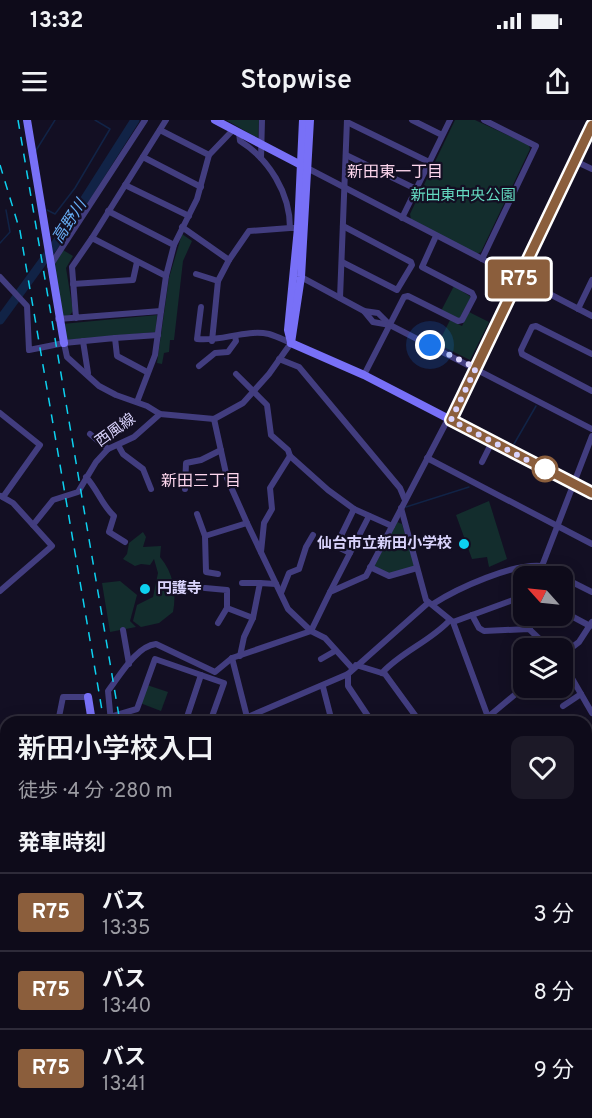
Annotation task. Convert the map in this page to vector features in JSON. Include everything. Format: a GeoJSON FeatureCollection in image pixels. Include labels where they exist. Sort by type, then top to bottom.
{"type":"FeatureCollection","features":[{"type":"Feature","properties":{"kind":"street"},"geometry":{"type":"LineString","coordinates":[[27,120],[66,357],[108,390],[160,414],[214,419],[243,403],[291,343],[301,277],[305,167],[310,120]]}},
{"type":"Feature","properties":{"kind":"street"},"geometry":{"type":"LineString","coordinates":[[50,265],[145,120]]}},
{"type":"Feature","properties":{"kind":"street"},"geometry":{"type":"LineString","coordinates":[[76,318],[72,267],[166,120]]}},
{"type":"Feature","properties":{"kind":"street"},"geometry":{"type":"LineString","coordinates":[[214,120],[592,316]]}},
{"type":"Feature","properties":{"kind":"street"},"geometry":{"type":"LineString","coordinates":[[261,158],[262,120]]}},
{"type":"Feature","properties":{"kind":"street"},"geometry":{"type":"LineString","coordinates":[[291,343],[288,330],[294,228],[305,167],[303,120]]}},
{"type":"Feature","properties":{"kind":"street"},"geometry":{"type":"LineString","coordinates":[[412,120],[442,135]]}},
{"type":"Feature","properties":{"kind":"street"},"geometry":{"type":"LineString","coordinates":[[402,218],[450,120]]}},
{"type":"Feature","properties":{"kind":"street"},"geometry":{"type":"LineString","coordinates":[[482,260],[536,146],[484,120]]}},
{"type":"Feature","properties":{"kind":"street"},"geometry":{"type":"LineString","coordinates":[[340,298],[347,121],[429,162]]}},
{"type":"Feature","properties":{"kind":"street"},"geometry":{"type":"LineString","coordinates":[[330,592],[362,580],[370,567],[476,368],[575,161],[591,122]]}},
{"type":"Feature","properties":{"kind":"street"},"geometry":{"type":"LineString","coordinates":[[160,130],[208,155]]}},
{"type":"Feature","properties":{"kind":"street"},"geometry":{"type":"LineString","coordinates":[[137,402],[155,355],[166,276],[174,245],[201,188],[208,155],[236,131]]}},
{"type":"Feature","properties":{"kind":"street"},"geometry":{"type":"LineString","coordinates":[[236,131],[240,141],[261,158],[285,196],[294,228]]}},
{"type":"Feature","properties":{"kind":"street"},"geometry":{"type":"LineString","coordinates":[[346,155],[416,189]]}},
{"type":"Feature","properties":{"kind":"street"},"geometry":{"type":"LineString","coordinates":[[142,157],[201,188]]}},
{"type":"Feature","properties":{"kind":"street"},"geometry":{"type":"LineString","coordinates":[[575,161],[592,169]]}},
{"type":"Feature","properties":{"kind":"street"},"geometry":{"type":"LineString","coordinates":[[125,185],[189,216]]}},
{"type":"Feature","properties":{"kind":"street"},"geometry":{"type":"LineString","coordinates":[[108,211],[174,245]]}},
{"type":"Feature","properties":{"kind":"street"},"geometry":{"type":"LineString","coordinates":[[342,262],[397,290],[412,265],[411,262],[343,226]]}},
{"type":"Feature","properties":{"kind":"street"},"geometry":{"type":"LineString","coordinates":[[182,227],[229,260]]}},
{"type":"Feature","properties":{"kind":"street"},"geometry":{"type":"LineString","coordinates":[[212,341],[218,281],[249,231],[294,228]]}},
{"type":"Feature","properties":{"kind":"street"},"geometry":{"type":"LineString","coordinates":[[364,375],[404,297],[408,296],[458,321],[462,320],[474,297],[472,293],[422,267],[436,236]]}},
{"type":"Feature","properties":{"kind":"street"},"geometry":{"type":"LineString","coordinates":[[92,238],[166,276]]}},
{"type":"Feature","properties":{"kind":"street"},"geometry":{"type":"LineString","coordinates":[[73,284],[134,280],[137,262]]}},
{"type":"Feature","properties":{"kind":"street"},"geometry":{"type":"LineString","coordinates":[[196,274],[218,281]]}},
{"type":"Feature","properties":{"kind":"street"},"geometry":{"type":"LineString","coordinates":[[301,277],[364,311],[373,322],[390,325],[592,429]]}},
{"type":"Feature","properties":{"kind":"street"},"geometry":{"type":"LineString","coordinates":[[1,280],[23,301],[29,312],[29,350],[64,343],[158,335]]}},
{"type":"Feature","properties":{"kind":"street"},"geometry":{"type":"LineString","coordinates":[[578,309],[592,280]]}},
{"type":"Feature","properties":{"kind":"street"},"geometry":{"type":"LineString","coordinates":[[201,307],[197,339],[212,341],[235,336],[268,334],[364,375],[592,493]]}},
{"type":"Feature","properties":{"kind":"street"},"geometry":{"type":"LineString","coordinates":[[58,319],[161,311]]}},
{"type":"Feature","properties":{"kind":"street"},"geometry":{"type":"LineString","coordinates":[[592,354],[536,326],[532,327],[521,350],[522,354],[592,391]]}},
{"type":"Feature","properties":{"kind":"street"},"geometry":{"type":"LineString","coordinates":[[199,366],[215,353],[228,352],[236,341],[235,336]]}},
{"type":"Feature","properties":{"kind":"street"},"geometry":{"type":"LineString","coordinates":[[115,338],[117,356],[147,372]]}},
{"type":"Feature","properties":{"kind":"street"},"geometry":{"type":"LineString","coordinates":[[83,341],[88,374]]}},
{"type":"Feature","properties":{"kind":"street"},"geometry":{"type":"LineString","coordinates":[[279,359],[299,367],[400,488],[405,500]]}},
{"type":"Feature","properties":{"kind":"street"},"geometry":{"type":"LineString","coordinates":[[236,374],[255,390],[267,405],[271,435],[288,450],[290,456],[328,490],[354,509],[392,526]]}},
{"type":"Feature","properties":{"kind":"street"},"geometry":{"type":"LineString","coordinates":[[0,413],[40,445],[2,496],[52,546],[0,591]]}},
{"type":"Feature","properties":{"kind":"street","name":"西風線"},"geometry":{"type":"LineString","coordinates":[[33,525],[53,500],[78,492],[86,477],[108,449],[134,437],[160,414]]}},
{"type":"Feature","properties":{"kind":"street"},"geometry":{"type":"LineString","coordinates":[[214,419],[227,478],[288,609],[311,632],[325,638],[352,670],[382,673],[415,716]]}},
{"type":"Feature","properties":{"kind":"street"},"geometry":{"type":"LineString","coordinates":[[90,434],[108,449]]}},
{"type":"Feature","properties":{"kind":"street"},"geometry":{"type":"LineString","coordinates":[[525,566],[542,566],[592,436]]}},
{"type":"Feature","properties":{"kind":"street"},"geometry":{"type":"LineString","coordinates":[[482,462],[492,442]]}},
{"type":"Feature","properties":{"kind":"street"},"geometry":{"type":"LineString","coordinates":[[118,445],[123,454],[143,469],[151,489]]}},
{"type":"Feature","properties":{"kind":"street"},"geometry":{"type":"LineString","coordinates":[[177,463],[201,460],[221,450]]}},
{"type":"Feature","properties":{"kind":"street"},"geometry":{"type":"LineString","coordinates":[[261,552],[264,523],[272,510],[270,488],[290,456]]}},
{"type":"Feature","properties":{"kind":"street"},"geometry":{"type":"LineString","coordinates":[[427,458],[592,544]]}},
{"type":"Feature","properties":{"kind":"street"},"geometry":{"type":"LineString","coordinates":[[185,489],[186,463]]}},
{"type":"Feature","properties":{"kind":"street"},"geometry":{"type":"LineString","coordinates":[[86,477],[97,488],[101,504],[114,516],[109,532],[125,542]]}},
{"type":"Feature","properties":{"kind":"street"},"geometry":{"type":"LineString","coordinates":[[402,508],[417,568],[430,604],[451,622],[483,716]]}},
{"type":"Feature","properties":{"kind":"street"},"geometry":{"type":"LineString","coordinates":[[350,553],[336,546],[354,509]]}},
{"type":"Feature","properties":{"kind":"street"},"geometry":{"type":"LineString","coordinates":[[197,514],[205,536],[206,572],[218,574]]}},
{"type":"Feature","properties":{"kind":"street"},"geometry":{"type":"LineString","coordinates":[[111,716],[108,692],[129,664],[153,644],[215,672],[232,658],[311,632],[369,516]]}},
{"type":"Feature","properties":{"kind":"street"},"geometry":{"type":"LineString","coordinates":[[205,536],[247,523]]}},
{"type":"Feature","properties":{"kind":"street"},"geometry":{"type":"LineString","coordinates":[[281,593],[289,573],[299,569],[306,547],[313,535]]}},
{"type":"Feature","properties":{"kind":"street"},"geometry":{"type":"LineString","coordinates":[[370,567],[389,576],[417,568]]}},
{"type":"Feature","properties":{"kind":"street"},"geometry":{"type":"LineString","coordinates":[[250,716],[323,687],[352,670],[430,604],[449,594],[513,571]]}},
{"type":"Feature","properties":{"kind":"street"},"geometry":{"type":"LineString","coordinates":[[573,582],[592,592]]}},
{"type":"Feature","properties":{"kind":"street"},"geometry":{"type":"LineString","coordinates":[[242,583],[276,584]]}},
{"type":"Feature","properties":{"kind":"street"},"geometry":{"type":"LineString","coordinates":[[240,656],[244,637],[253,618],[260,583]]}},
{"type":"Feature","properties":{"kind":"street"},"geometry":{"type":"LineString","coordinates":[[205,588],[227,590],[227,608],[218,623]]}},
{"type":"Feature","properties":{"kind":"street"},"geometry":{"type":"LineString","coordinates":[[382,673],[395,659],[415,648],[451,622],[513,600]]}},
{"type":"Feature","properties":{"kind":"street"},"geometry":{"type":"LineString","coordinates":[[227,608],[253,618]]}},
{"type":"Feature","properties":{"kind":"street"},"geometry":{"type":"LineString","coordinates":[[472,615],[484,632],[529,629],[538,638]]}},
{"type":"Feature","properties":{"kind":"street"},"geometry":{"type":"LineString","coordinates":[[573,616],[591,624],[579,642],[573,647]]}},
{"type":"Feature","properties":{"kind":"street"},"geometry":{"type":"LineString","coordinates":[[123,630],[129,664]]}},
{"type":"Feature","properties":{"kind":"street"},"geometry":{"type":"LineString","coordinates":[[321,659],[335,651]]}},
{"type":"Feature","properties":{"kind":"street"},"geometry":{"type":"LineString","coordinates":[[232,658],[247,716]]}},
{"type":"Feature","properties":{"kind":"street"},"geometry":{"type":"LineString","coordinates":[[119,716],[137,709],[155,659],[224,683],[212,716]]}},
{"type":"Feature","properties":{"kind":"street"},"geometry":{"type":"LineString","coordinates":[[352,670],[348,686],[368,716]]}},
{"type":"Feature","properties":{"kind":"street"},"geometry":{"type":"LineString","coordinates":[[187,716],[201,675]]}},
{"type":"Feature","properties":{"kind":"street"},"geometry":{"type":"LineString","coordinates":[[573,680],[592,713]]}},
{"type":"Feature","properties":{"kind":"street"},"geometry":{"type":"LineString","coordinates":[[323,687],[330,716]]}},
{"type":"Feature","properties":{"kind":"street"},"geometry":{"type":"LineString","coordinates":[[563,706],[581,694]]}},
{"type":"Feature","properties":{"kind":"street"},"geometry":{"type":"LineString","coordinates":[[489,716],[513,696]]}},
{"type":"Feature","properties":{"kind":"street"},"geometry":{"type":"LineString","coordinates":[[59,716],[63,698],[88,697],[91,716]]}},
{"type":"Feature","properties":{"kind":"green space"},"geometry":{"type":"Polygon","coordinates":[[[226,120],[259,120],[258,138],[226,120]]]}},
{"type":"Feature","properties":{"kind":"green space","name":"新田東中央公園"},"geometry":{"type":"Polygon","coordinates":[[[455,120],[475,120],[529,145],[530,149],[481,252],[477,254],[411,220],[410,214],[455,120]]]}},
{"type":"Feature","properties":{"kind":"green space"},"geometry":{"type":"Polygon","coordinates":[[[182,234],[192,241],[183,261],[174,340],[170,340],[169,352],[164,353],[162,364],[157,363],[169,278],[182,234]]]}},
{"type":"Feature","properties":{"kind":"green space"},"geometry":{"type":"Polygon","coordinates":[[[63,250],[73,256],[66,268],[73,311],[70,315],[61,317],[51,267],[63,250]]]}},
{"type":"Feature","properties":{"kind":"green space"},"geometry":{"type":"Polygon","coordinates":[[[454,286],[471,297],[461,317],[457,319],[441,311],[454,286]]]}},
{"type":"Feature","properties":{"kind":"green space"},"geometry":{"type":"Polygon","coordinates":[[[469,312],[489,322],[470,360],[438,344],[450,320],[462,326],[469,312]]]}},
{"type":"Feature","properties":{"kind":"green space"},"geometry":{"type":"Polygon","coordinates":[[[157,315],[156,332],[66,340],[62,324],[157,315]]]}},
{"type":"Feature","properties":{"kind":"green space"},"geometry":{"type":"Polygon","coordinates":[[[489,501],[507,559],[489,567],[487,557],[472,559],[456,515],[489,501]]]}},
{"type":"Feature","properties":{"kind":"green space"},"geometry":{"type":"Polygon","coordinates":[[[397,522],[402,524],[415,566],[389,575],[374,567],[397,522]]]}},
{"type":"Feature","properties":{"kind":"green space"},"geometry":{"type":"Polygon","coordinates":[[[143,532],[146,537],[143,547],[161,546],[160,557],[171,576],[174,598],[173,612],[159,623],[141,627],[133,621],[137,605],[153,597],[158,573],[154,559],[150,565],[135,566],[123,559],[127,554],[129,543],[143,532]]]}},
{"type":"Feature","properties":{"kind":"green space"},"geometry":{"type":"Polygon","coordinates":[[[120,581],[137,595],[130,621],[136,627],[110,632],[102,583],[120,581]]]}},
{"type":"Feature","properties":{"kind":"green space"},"geometry":{"type":"Polygon","coordinates":[[[147,685],[168,692],[161,711],[140,703],[147,685]]]}},
{"type":"Feature","properties":{"kind":"waterway"},"geometry":{"type":"LineString","coordinates":[[35,152],[55,120]]}},
{"type":"Feature","properties":{"kind":"waterway"},"geometry":{"type":"LineString","coordinates":[[47,210],[55,214],[75,188],[110,129],[95,120]]}},
{"type":"Feature","properties":{"kind":"waterway","name":"高野川"},"geometry":{"type":"LineString","coordinates":[[0,320],[62,235],[135,120]]}},
{"type":"Feature","properties":{"kind":"waterway"},"geometry":{"type":"LineString","coordinates":[[0,243],[10,232],[6,210]]}},
{"type":"Feature","properties":{"kind":"waterway"},"geometry":{"type":"LineString","coordinates":[[514,444],[536,406]]}},
{"type":"Feature","properties":{"kind":"waterway"},"geometry":{"type":"LineString","coordinates":[[406,507],[469,487]]}},
{"type":"Feature","properties":{"kind":"railway"},"geometry":{"type":"LineString","coordinates":[[18,120],[119,716]]}},
{"type":"Feature","properties":{"kind":"railway"},"geometry":{"type":"LineString","coordinates":[[0,165],[20,231],[103,716]]}},
{"type":"Feature","properties":{"kind":"bus line","name":"R75"},"geometry":{"type":"LineString","coordinates":[[592,125],[451,420],[592,493]]}},
{"type":"Feature","properties":{"kind":"place","name":"仙台市立新田小学校"},"geometry":{"type":"Point","coordinates":[464,544]}},
{"type":"Feature","properties":{"kind":"place","name":"円護寺"},"geometry":{"type":"Point","coordinates":[145,589]}},
{"type":"Feature","properties":{"kind":"district","name":"新田東一丁目"},"geometry":{"type":"Point","coordinates":[395,173]}},
{"type":"Feature","properties":{"kind":"district","name":"新田三丁目"},"geometry":{"type":"Point","coordinates":[201,482]}},
{"type":"Feature","properties":{"kind":"route"},"geometry":{"type":"LineString","coordinates":[[430,345],[476,368],[451,420],[548,471],[545,469]]}}]}
